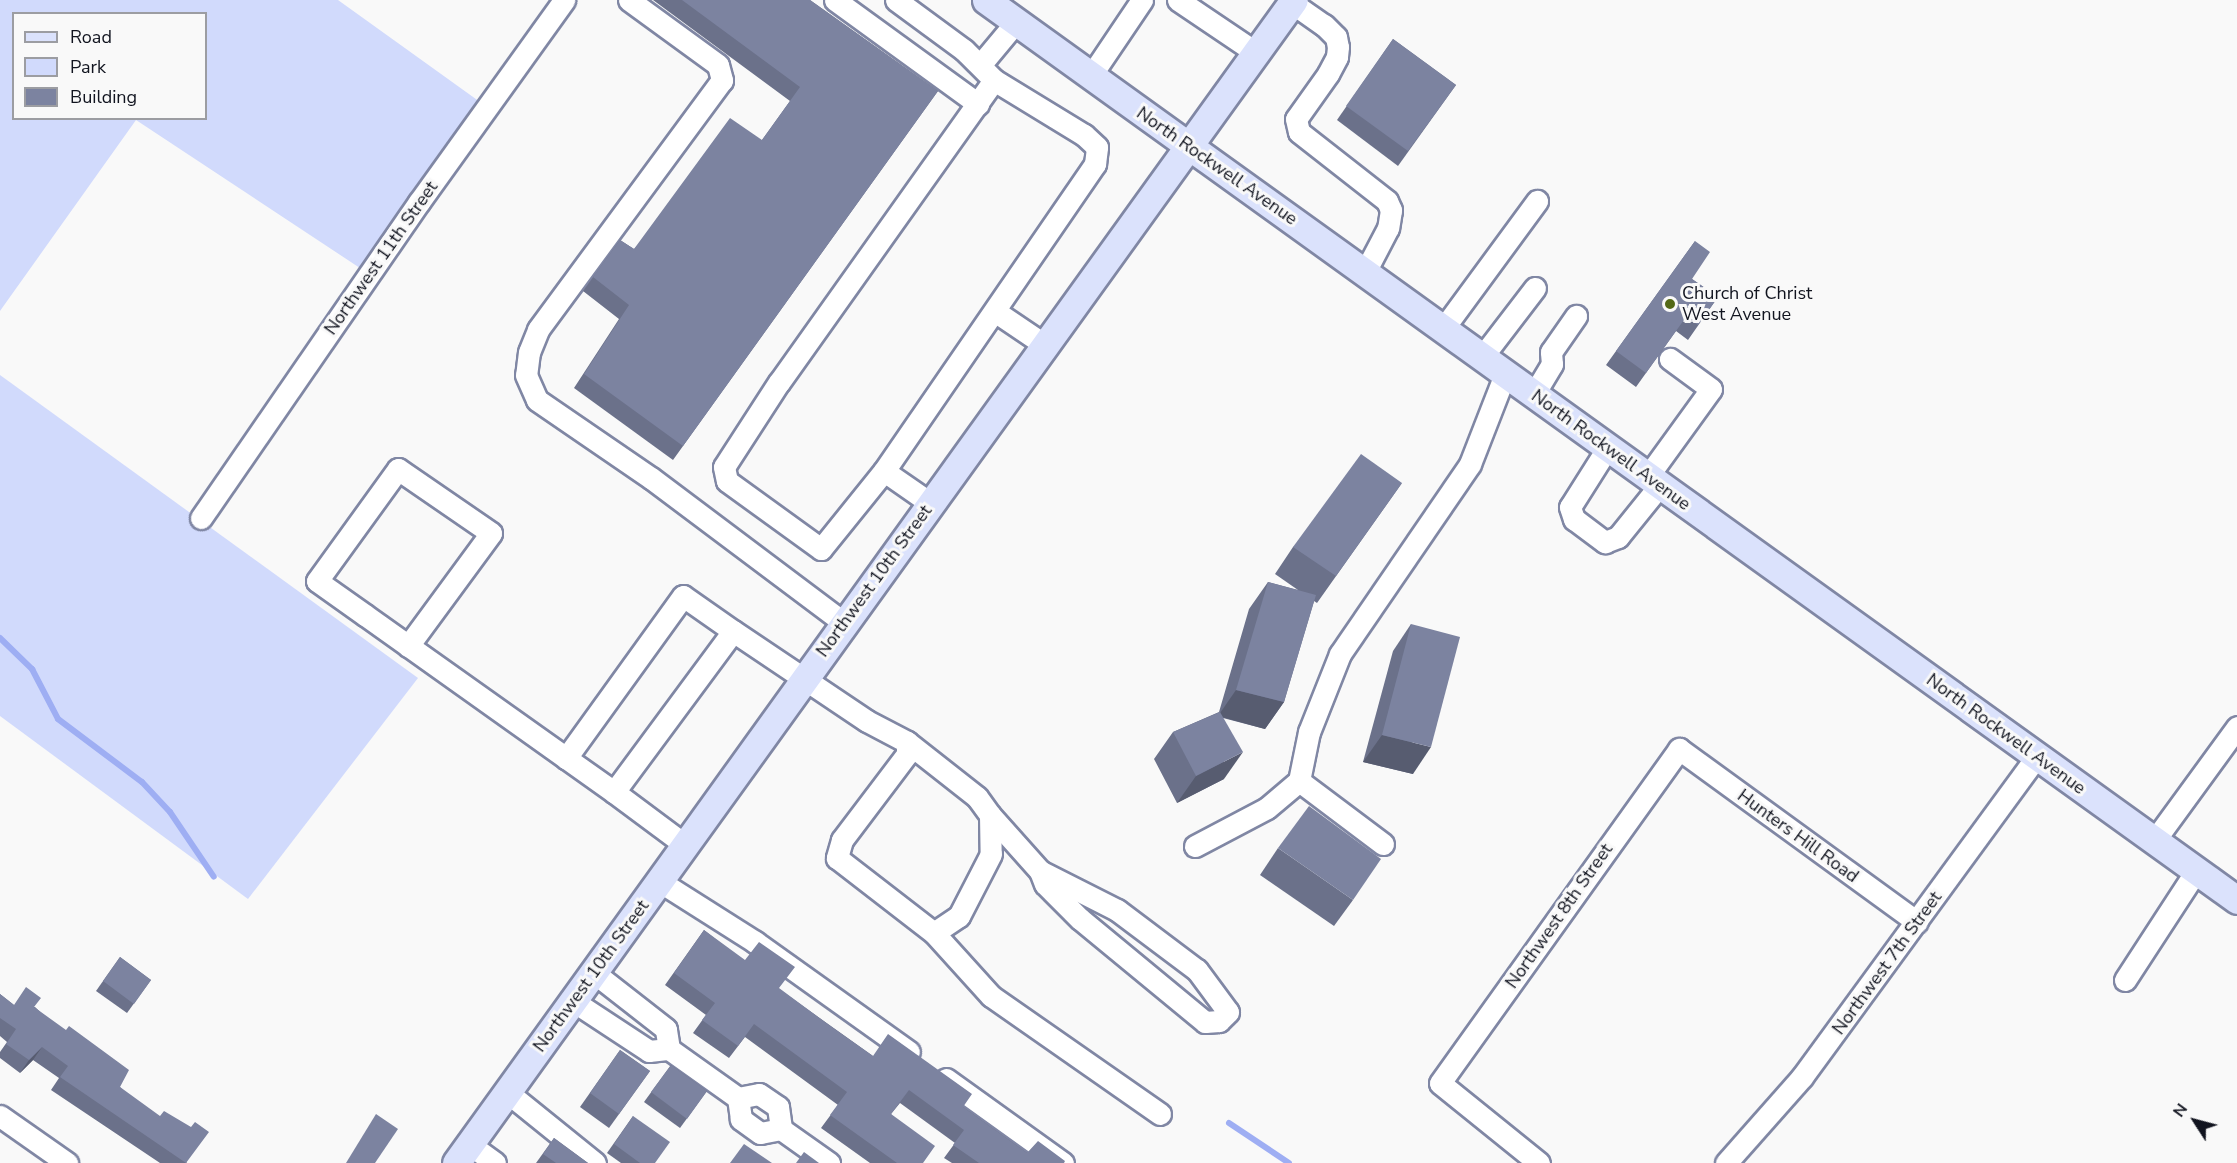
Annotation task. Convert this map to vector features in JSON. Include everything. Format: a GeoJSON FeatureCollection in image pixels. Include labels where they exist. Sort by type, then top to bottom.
{"type":"FeatureCollection","features":[{"type":"Feature","properties":{"kind":"main road","name":"North Rockwell Avenue"},"geometry":{"type":"LineString","coordinates":[[986,0],[2237,900]]}},
{"type":"Feature","properties":{"kind":"main road","name":"Northwest 10th Street"},"geometry":{"type":"LineString","coordinates":[[462,1154],[1293,1]]}},
{"type":"Feature","properties":{"kind":"street","name":"Northwest 11th Street"},"geometry":{"type":"LineString","coordinates":[[201,518],[418,202],[564,0]]}},
{"type":"Feature","properties":{"kind":"street"},"geometry":{"type":"LineString","coordinates":[[629,0],[718,65],[722,80],[538,330],[529,352],[526,375],[537,400],[651,478],[844,623]]}},
{"type":"Feature","properties":{"kind":"street"},"geometry":{"type":"LineString","coordinates":[[835,0],[978,104]]}},
{"type":"Feature","properties":{"kind":"street"},"geometry":{"type":"LineString","coordinates":[[896,0],[988,72],[1097,147],[1088,179],[884,471],[821,549],[727,482],[724,467],[779,382],[978,104],[988,72],[1016,22]]}},
{"type":"Feature","properties":{"kind":"street"},"geometry":{"type":"LineString","coordinates":[[1090,77],[1142,0]]}},
{"type":"Feature","properties":{"kind":"street"},"geometry":{"type":"LineString","coordinates":[[1178,0],[1255,52]]}},
{"type":"Feature","properties":{"kind":"street"},"geometry":{"type":"LineString","coordinates":[[1293,1],[1336,37],[1338,46],[1337,57],[1328,74],[1296,119],[1299,132],[1387,201],[1391,210],[1388,228],[1365,272]]}},
{"type":"Feature","properties":{"kind":"street"},"geometry":{"type":"LineString","coordinates":[[1443,329],[1537,201]]}},
{"type":"Feature","properties":{"kind":"street"},"geometry":{"type":"LineString","coordinates":[[1482,357],[1535,288]]}},
{"type":"Feature","properties":{"kind":"street"},"geometry":{"type":"LineString","coordinates":[[996,312],[1045,345]]}},
{"type":"Feature","properties":{"kind":"street"},"geometry":{"type":"LineString","coordinates":[[1534,394],[1552,364],[1551,352],[1576,316]]}},
{"type":"Feature","properties":{"kind":"street"},"geometry":{"type":"LineString","coordinates":[[1608,447],[1570,507],[1574,519],[1605,542],[1618,537],[1711,389],[1670,359]]}},
{"type":"Feature","properties":{"kind":"street"},"geometry":{"type":"LineString","coordinates":[[1196,846],[1267,808],[1299,781],[1310,732],[1340,654],[1470,464],[1505,374]]}},
{"type":"Feature","properties":{"kind":"street"},"geometry":{"type":"LineString","coordinates":[[408,646],[490,533],[398,469],[317,581],[685,844]]}},
{"type":"Feature","properties":{"kind":"street"},"geometry":{"type":"LineString","coordinates":[[884,471],[930,503]]}},
{"type":"Feature","properties":{"kind":"street"},"geometry":{"type":"LineString","coordinates":[[566,758],[683,596],[803,680],[907,742],[977,797],[1040,871],[1045,884],[1080,919],[1205,1022],[1219,1021],[1228,1012],[1197,970],[1117,910],[1040,871]]}},
{"type":"Feature","properties":{"kind":"street"},"geometry":{"type":"LineString","coordinates":[[614,792],[733,631]]}},
{"type":"Feature","properties":{"kind":"street"},"geometry":{"type":"LineString","coordinates":[[2154,841],[2237,727]]}},
{"type":"Feature","properties":{"kind":"street"},"geometry":{"type":"LineString","coordinates":[[907,742],[907,754],[842,840],[837,858],[934,933],[991,996],[1160,1114]]}},
{"type":"Feature","properties":{"kind":"street","name":"Hunters Hill Road"},"geometry":{"type":"LineString","coordinates":[[1678,749],[1917,922]]}},
{"type":"Feature","properties":{"kind":"street","name":"Northwest 8th Street"},"geometry":{"type":"LineString","coordinates":[[1539,1163],[1440,1083],[1678,749]]}},
{"type":"Feature","properties":{"kind":"street","name":"Northwest 7th Street"},"geometry":{"type":"LineString","coordinates":[[1726,1163],[1802,1077],[2037,756]]}},
{"type":"Feature","properties":{"kind":"street"},"geometry":{"type":"LineString","coordinates":[[1299,781],[1383,844]]}},
{"type":"Feature","properties":{"kind":"street"},"geometry":{"type":"LineString","coordinates":[[934,933],[959,916],[991,854],[990,815]]}},
{"type":"Feature","properties":{"kind":"street"},"geometry":{"type":"LineString","coordinates":[[2126,981],[2196,871]]}},
{"type":"Feature","properties":{"kind":"street"},"geometry":{"type":"LineString","coordinates":[[659,881],[755,942],[1063,1163]]}},
{"type":"Feature","properties":{"kind":"street"},"geometry":{"type":"LineString","coordinates":[[593,972],[666,1029],[669,1049]]}},
{"type":"Feature","properties":{"kind":"street"},"geometry":{"type":"LineString","coordinates":[[573,1001],[649,1051],[669,1049],[738,1098],[759,1094],[778,1107],[781,1129]]}},
{"type":"Feature","properties":{"kind":"street"},"geometry":{"type":"LineString","coordinates":[[621,1031],[637,1008]]}},
{"type":"Feature","properties":{"kind":"street"},"geometry":{"type":"LineString","coordinates":[[507,1092],[595,1163]]}},
{"type":"Feature","properties":{"kind":"street"},"geometry":{"type":"LineString","coordinates":[[738,1098],[741,1119],[760,1133],[781,1129],[829,1163]]}},
{"type":"Feature","properties":{"kind":"street"},"geometry":{"type":"LineString","coordinates":[[0,1116],[67,1163]]}},
{"type":"Feature","properties":{"kind":"street"},"geometry":{"type":"LineString","coordinates":[[462,1154],[495,1163]]}},
{"type":"Feature","properties":{"kind":"green space"},"geometry":{"type":"Polygon","coordinates":[[[0,0],[338,0],[487,107],[369,274],[136,120],[0,311],[0,0]]]}},
{"type":"Feature","properties":{"kind":"green space"},"geometry":{"type":"Polygon","coordinates":[[[0,375],[418,678],[248,899],[0,716],[0,375]]]}},
{"type":"Feature","properties":{"kind":"building"},"geometry":{"type":"Polygon","coordinates":[[[682,0],[810,0],[938,91],[683,446],[584,374],[629,305],[593,277],[620,240],[634,249],[730,118],[762,140],[800,87],[682,0]]]}},
{"type":"Feature","properties":{"kind":"building"},"geometry":{"type":"Polygon","coordinates":[[[1393,39],[1456,85],[1408,151],[1346,106],[1393,39]]]}},
{"type":"Feature","properties":{"kind":"building"},"geometry":{"type":"Polygon","coordinates":[[[1695,241],[1710,252],[1692,279],[1718,297],[1698,325],[1686,317],[1646,373],[1616,351],[1695,241]]]}},
{"type":"Feature","properties":{"kind":"building"},"geometry":{"type":"Polygon","coordinates":[[[1361,454],[1402,483],[1336,576],[1293,547],[1361,454]]]}},
{"type":"Feature","properties":{"kind":"building"},"geometry":{"type":"Polygon","coordinates":[[[1268,582],[1316,595],[1284,702],[1236,690],[1268,582]]]}},
{"type":"Feature","properties":{"kind":"building"},"geometry":{"type":"Polygon","coordinates":[[[1411,624],[1460,637],[1431,747],[1382,735],[1411,624]]]}},
{"type":"Feature","properties":{"kind":"building"},"geometry":{"type":"Polygon","coordinates":[[[1220,712],[1243,752],[1196,776],[1173,732],[1220,712]]]}},
{"type":"Feature","properties":{"kind":"building"},"geometry":{"type":"Polygon","coordinates":[[[1309,806],[1381,859],[1353,900],[1278,848],[1309,806]]]}},
{"type":"Feature","properties":{"kind":"building"},"geometry":{"type":"Polygon","coordinates":[[[704,930],[745,960],[759,942],[795,967],[779,988],[829,1025],[873,1056],[888,1034],[972,1094],[963,1107],[1027,1153],[1038,1141],[1065,1161],[1064,1163],[979,1163],[953,1145],[964,1130],[909,1090],[891,1114],[935,1146],[923,1163],[897,1163],[830,1115],[847,1092],[754,1024],[738,1046],[702,1020],[715,1003],[674,973],[704,930]]]}},
{"type":"Feature","properties":{"kind":"building"},"geometry":{"type":"Polygon","coordinates":[[[120,957],[151,980],[134,1004],[103,981],[120,957]]]}},
{"type":"Feature","properties":{"kind":"building"},"geometry":{"type":"Polygon","coordinates":[[[26,987],[41,998],[34,1007],[66,1030],[69,1026],[129,1070],[120,1087],[160,1116],[164,1111],[191,1127],[195,1122],[209,1132],[186,1163],[60,1077],[68,1066],[42,1047],[29,1060],[6,1044],[16,1029],[0,1018],[0,994],[14,1005],[26,987]]]}},
{"type":"Feature","properties":{"kind":"building"},"geometry":{"type":"Polygon","coordinates":[[[620,1050],[650,1071],[619,1114],[590,1093],[620,1050]]]}},
{"type":"Feature","properties":{"kind":"building"},"geometry":{"type":"Polygon","coordinates":[[[671,1065],[707,1091],[687,1119],[651,1092],[671,1065]]]}},
{"type":"Feature","properties":{"kind":"building"},"geometry":{"type":"Polygon","coordinates":[[[376,1114],[398,1129],[375,1163],[346,1163],[376,1114]]]}},
{"type":"Feature","properties":{"kind":"building"},"geometry":{"type":"Polygon","coordinates":[[[633,1116],[670,1142],[655,1163],[640,1163],[614,1144],[633,1116]]]}},
{"type":"Feature","properties":{"kind":"building"},"geometry":{"type":"Polygon","coordinates":[[[554,1138],[588,1163],[556,1163],[543,1154],[554,1138]]]}},
{"type":"Feature","properties":{"kind":"building"},"geometry":{"type":"Polygon","coordinates":[[[744,1144],[772,1163],[730,1163],[744,1144]]]}},
{"type":"Feature","properties":{"kind":"building"},"geometry":{"type":"Polygon","coordinates":[[[804,1152],[819,1163],[796,1163],[804,1152]]]}},
{"type":"Feature","properties":{"kind":"waterway"},"geometry":{"type":"LineString","coordinates":[[0,638],[32,669],[58,719],[142,782],[170,812],[214,877]]}},
{"type":"Feature","properties":{"kind":"waterway"},"geometry":{"type":"LineString","coordinates":[[1229,1123],[1289,1163]]}},
{"type":"Feature","properties":{"kind":"place","name":"Church of Christ West Avenue"},"geometry":{"type":"Point","coordinates":[1670,304]}}]}
